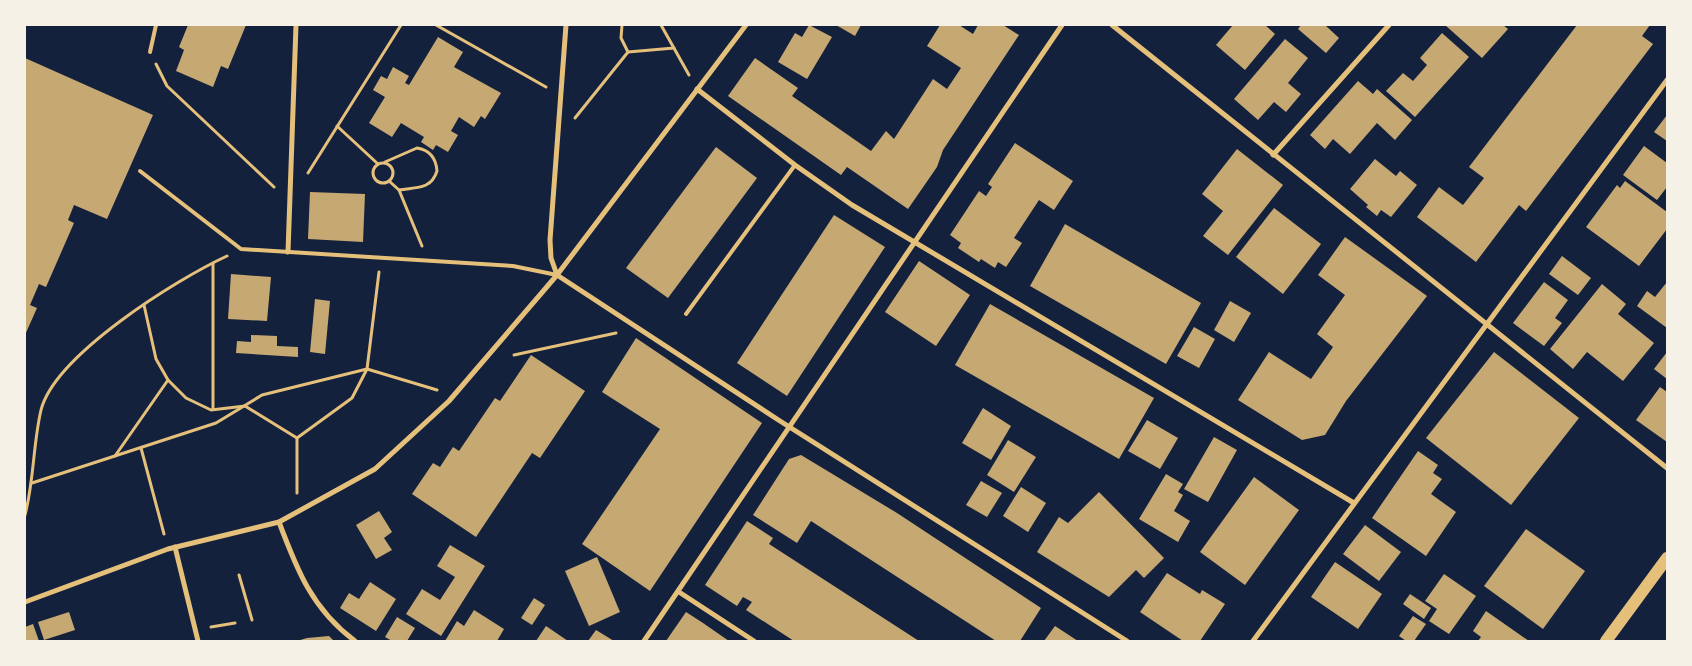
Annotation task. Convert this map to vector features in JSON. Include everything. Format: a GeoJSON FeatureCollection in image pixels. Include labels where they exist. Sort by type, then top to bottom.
{"type":"FeatureCollection","features":[{"type":"Feature","properties":{"kind":"main road"},"geometry":{"type":"LineString","coordinates":[[1606,641],[1667,558]]}},
{"type":"Feature","properties":{"kind":"street"},"geometry":{"type":"LineString","coordinates":[[288,252],[296,25]]}},
{"type":"Feature","properties":{"kind":"street"},"geometry":{"type":"LineString","coordinates":[[566,25],[550,240],[551,258],[557,275],[790,428],[1127,641]]}},
{"type":"Feature","properties":{"kind":"street"},"geometry":{"type":"LineString","coordinates":[[25,602],[168,549],[279,522],[375,468],[454,395],[557,275],[746,25]]}},
{"type":"Feature","properties":{"kind":"street"},"geometry":{"type":"LineString","coordinates":[[644,641],[1062,25]]}},
{"type":"Feature","properties":{"kind":"street"},"geometry":{"type":"LineString","coordinates":[[1112,25],[1667,468]]}},
{"type":"Feature","properties":{"kind":"street"},"geometry":{"type":"LineString","coordinates":[[1273,155],[1389,25]]}},
{"type":"Feature","properties":{"kind":"street"},"geometry":{"type":"LineString","coordinates":[[1253,641],[1667,80]]}},
{"type":"Feature","properties":{"kind":"street"},"geometry":{"type":"LineString","coordinates":[[697,89],[795,165],[852,204],[1354,503]]}},
{"type":"Feature","properties":{"kind":"street"},"geometry":{"type":"LineString","coordinates":[[279,522],[293,561],[321,610],[336,627],[355,641]]}},
{"type":"Feature","properties":{"kind":"street"},"geometry":{"type":"LineString","coordinates":[[175,547],[198,641]]}},
{"type":"Feature","properties":{"kind":"street"},"geometry":{"type":"LineString","coordinates":[[679,592],[754,641]]}},
{"type":"Feature","properties":{"kind":"lane"},"geometry":{"type":"LineString","coordinates":[[150,52],[156,25]]}},
{"type":"Feature","properties":{"kind":"lane"},"geometry":{"type":"LineString","coordinates":[[686,314],[795,165]]}},
{"type":"Feature","properties":{"kind":"lane"},"geometry":{"type":"LineString","coordinates":[[140,171],[241,249],[513,266],[557,275]]}},
{"type":"Feature","properties":{"kind":"path"},"geometry":{"type":"LineString","coordinates":[[307,174],[401,25]]}},
{"type":"Feature","properties":{"kind":"path"},"geometry":{"type":"LineString","coordinates":[[436,25],[561,96]]}},
{"type":"Feature","properties":{"kind":"path"},"geometry":{"type":"LineString","coordinates":[[622,25],[621,38],[628,52]]}},
{"type":"Feature","properties":{"kind":"path"},"geometry":{"type":"LineString","coordinates":[[661,25],[697,89]]}},
{"type":"Feature","properties":{"kind":"path"},"geometry":{"type":"LineString","coordinates":[[557,143],[628,52],[674,48]]}},
{"type":"Feature","properties":{"kind":"path"},"geometry":{"type":"LineString","coordinates":[[150,52],[167,86],[289,202]]}},
{"type":"Feature","properties":{"kind":"path"},"geometry":{"type":"LineString","coordinates":[[337,126],[378,164]]}},
{"type":"Feature","properties":{"kind":"path"},"geometry":{"type":"LineString","coordinates":[[385,162],[391,166],[394,172],[389,181],[383,183],[374,178],[374,168],[378,164],[417,148],[429,152],[434,157],[437,170],[430,183],[418,189],[399,190]]}},
{"type":"Feature","properties":{"kind":"path"},"geometry":{"type":"LineString","coordinates":[[389,181],[399,190],[427,260]]}},
{"type":"Feature","properties":{"kind":"path"},"geometry":{"type":"LineString","coordinates":[[25,515],[32,483],[42,408],[58,378],[85,349],[114,325],[213,263],[241,249]]}},
{"type":"Feature","properties":{"kind":"path"},"geometry":{"type":"LineString","coordinates":[[297,438],[352,398],[367,369],[381,257]]}},
{"type":"Feature","properties":{"kind":"path"},"geometry":{"type":"LineString","coordinates":[[213,263],[213,409]]}},
{"type":"Feature","properties":{"kind":"path"},"geometry":{"type":"LineString","coordinates":[[144,305],[156,359],[168,380],[186,398],[213,409],[245,406],[297,438]]}},
{"type":"Feature","properties":{"kind":"path"},"geometry":{"type":"LineString","coordinates":[[514,355],[638,328]]}},
{"type":"Feature","properties":{"kind":"path"},"geometry":{"type":"LineString","coordinates":[[32,483],[216,423],[262,395],[367,369],[454,395]]}},
{"type":"Feature","properties":{"kind":"path"},"geometry":{"type":"LineString","coordinates":[[115,456],[168,380]]}},
{"type":"Feature","properties":{"kind":"path"},"geometry":{"type":"LineString","coordinates":[[297,438],[297,511]]}},
{"type":"Feature","properties":{"kind":"path"},"geometry":{"type":"LineString","coordinates":[[140,448],[168,549]]}},
{"type":"Feature","properties":{"kind":"path"},"geometry":{"type":"LineString","coordinates":[[239,575],[252,620]]}},
{"type":"Feature","properties":{"kind":"path"},"geometry":{"type":"LineString","coordinates":[[195,629],[235,623]]}},
{"type":"Feature","properties":{"kind":"building"},"geometry":{"type":"Polygon","coordinates":[[[188,25],[246,25],[228,69],[221,66],[213,87],[176,71],[184,50],[179,47],[188,25]]]}},
{"type":"Feature","properties":{"kind":"building"},"geometry":{"type":"Polygon","coordinates":[[[809,25],[832,37],[807,79],[778,62],[795,33],[802,37],[809,25]]]}},
{"type":"Feature","properties":{"kind":"building"},"geometry":{"type":"Polygon","coordinates":[[[836,25],[861,25],[855,36],[836,25]]]}},
{"type":"Feature","properties":{"kind":"building"},"geometry":{"type":"Polygon","coordinates":[[[940,25],[959,25],[973,34],[978,25],[1003,25],[1019,35],[943,150],[937,167],[908,209],[847,167],[841,175],[728,96],[755,58],[798,88],[792,96],[871,151],[886,131],[894,139],[933,79],[947,89],[961,68],[927,46],[940,25]]]}},
{"type":"Feature","properties":{"kind":"building"},"geometry":{"type":"Polygon","coordinates":[[[1233,25],[1265,25],[1275,34],[1245,70],[1216,45],[1233,25]]]}},
{"type":"Feature","properties":{"kind":"building"},"geometry":{"type":"Polygon","coordinates":[[[1301,25],[1325,25],[1339,38],[1326,53],[1298,29],[1301,25]]]}},
{"type":"Feature","properties":{"kind":"building"},"geometry":{"type":"Polygon","coordinates":[[[1445,25],[1503,25],[1508,29],[1482,58],[1445,25]]]}},
{"type":"Feature","properties":{"kind":"building"},"geometry":{"type":"Polygon","coordinates":[[[1577,25],[1650,25],[1642,36],[1653,44],[1526,211],[1519,205],[1476,262],[1417,217],[1439,187],[1463,205],[1484,178],[1469,167],[1577,25]]]}},
{"type":"Feature","properties":{"kind":"building"},"geometry":{"type":"Polygon","coordinates":[[[1442,33],[1469,57],[1415,117],[1386,91],[1403,73],[1413,81],[1427,65],[1420,58],[1442,33]]]}},
{"type":"Feature","properties":{"kind":"building"},"geometry":{"type":"Polygon","coordinates":[[[438,37],[463,52],[454,67],[501,93],[485,119],[481,116],[474,127],[459,117],[451,131],[458,135],[448,152],[436,145],[433,150],[421,142],[424,137],[401,123],[392,137],[369,123],[385,97],[373,90],[381,76],[387,79],[393,67],[409,76],[405,83],[409,85],[438,37]]]}},
{"type":"Feature","properties":{"kind":"building"},"geometry":{"type":"Polygon","coordinates":[[[1285,39],[1308,58],[1288,83],[1301,94],[1286,112],[1274,102],[1258,120],[1234,99],[1285,39]]]}},
{"type":"Feature","properties":{"kind":"building"},"geometry":{"type":"Polygon","coordinates":[[[25,58],[153,115],[107,219],[74,205],[68,220],[74,223],[46,287],[39,284],[30,305],[37,308],[25,335],[25,58]]]}},
{"type":"Feature","properties":{"kind":"building"},"geometry":{"type":"Polygon","coordinates":[[[1358,81],[1373,94],[1377,89],[1412,120],[1395,140],[1377,123],[1350,154],[1333,139],[1325,149],[1310,135],[1358,81]]]}},
{"type":"Feature","properties":{"kind":"building"},"geometry":{"type":"Polygon","coordinates":[[[1667,115],[1667,141],[1654,132],[1667,115]]]}},
{"type":"Feature","properties":{"kind":"building"},"geometry":{"type":"Polygon","coordinates":[[[1015,143],[1073,181],[1054,210],[1039,200],[1014,238],[1022,243],[1006,267],[998,262],[995,268],[981,259],[979,262],[958,248],[961,243],[950,235],[979,191],[986,196],[992,187],[988,184],[1015,143]]]}},
{"type":"Feature","properties":{"kind":"building"},"geometry":{"type":"Polygon","coordinates":[[[1644,146],[1667,163],[1667,187],[1657,200],[1623,175],[1644,146]]]}},
{"type":"Feature","properties":{"kind":"building"},"geometry":{"type":"Polygon","coordinates":[[[716,147],[757,178],[668,298],[626,268],[716,147]]]}},
{"type":"Feature","properties":{"kind":"building"},"geometry":{"type":"Polygon","coordinates":[[[1237,149],[1283,185],[1228,255],[1203,236],[1223,211],[1202,194],[1237,149]]]}},
{"type":"Feature","properties":{"kind":"building"},"geometry":{"type":"Polygon","coordinates":[[[1375,159],[1396,176],[1400,171],[1417,185],[1391,217],[1381,210],[1377,216],[1350,189],[1375,159]]]}},
{"type":"Feature","properties":{"kind":"building"},"geometry":{"type":"Polygon","coordinates":[[[1625,181],[1667,212],[1667,229],[1639,266],[1586,227],[1617,185],[1620,188],[1625,181]]]}},
{"type":"Feature","properties":{"kind":"building"},"geometry":{"type":"Polygon","coordinates":[[[310,192],[365,194],[363,242],[308,239],[310,192]]]}},
{"type":"Feature","properties":{"kind":"building"},"geometry":{"type":"Polygon","coordinates":[[[1274,208],[1321,244],[1283,294],[1236,257],[1274,208]]]}},
{"type":"Feature","properties":{"kind":"building"},"geometry":{"type":"Polygon","coordinates":[[[834,215],[885,247],[787,396],[737,363],[834,215]]]}},
{"type":"Feature","properties":{"kind":"building"},"geometry":{"type":"Polygon","coordinates":[[[1065,224],[1201,303],[1166,364],[1030,286],[1065,224]]]}},
{"type":"Feature","properties":{"kind":"building"},"geometry":{"type":"Polygon","coordinates":[[[1345,237],[1427,296],[1346,401],[1325,435],[1302,440],[1238,400],[1269,352],[1311,379],[1333,347],[1317,334],[1345,295],[1318,275],[1345,237]]]}},
{"type":"Feature","properties":{"kind":"building"},"geometry":{"type":"Polygon","coordinates":[[[1562,256],[1591,278],[1578,295],[1549,274],[1562,256]]]}},
{"type":"Feature","properties":{"kind":"building"},"geometry":{"type":"Polygon","coordinates":[[[919,261],[970,295],[936,346],[885,312],[919,261]]]}},
{"type":"Feature","properties":{"kind":"building"},"geometry":{"type":"Polygon","coordinates":[[[231,274],[271,277],[267,321],[228,319],[231,274]]]}},
{"type":"Feature","properties":{"kind":"building"},"geometry":{"type":"Polygon","coordinates":[[[1544,282],[1568,300],[1555,318],[1562,323],[1544,346],[1513,323],[1544,282]]]}},
{"type":"Feature","properties":{"kind":"building"},"geometry":{"type":"Polygon","coordinates":[[[1667,282],[1667,328],[1637,306],[1647,291],[1655,297],[1667,282]]]}},
{"type":"Feature","properties":{"kind":"building"},"geometry":{"type":"Polygon","coordinates":[[[1602,284],[1626,304],[1618,314],[1654,343],[1623,381],[1587,352],[1573,369],[1550,349],[1602,284]]]}},
{"type":"Feature","properties":{"kind":"building"},"geometry":{"type":"Polygon","coordinates":[[[315,299],[330,301],[325,354],[310,352],[315,299]]]}},
{"type":"Feature","properties":{"kind":"building"},"geometry":{"type":"Polygon","coordinates":[[[1230,301],[1251,313],[1234,342],[1214,330],[1230,301]]]}},
{"type":"Feature","properties":{"kind":"building"},"geometry":{"type":"Polygon","coordinates":[[[990,304],[1154,398],[1119,459],[955,365],[990,304]]]}},
{"type":"Feature","properties":{"kind":"building"},"geometry":{"type":"Polygon","coordinates":[[[1194,327],[1215,339],[1199,368],[1177,356],[1194,327]]]}},
{"type":"Feature","properties":{"kind":"building"},"geometry":{"type":"Polygon","coordinates":[[[251,335],[277,336],[277,346],[298,347],[298,357],[236,353],[237,341],[251,342],[251,335]]]}},
{"type":"Feature","properties":{"kind":"building"},"geometry":{"type":"Polygon","coordinates":[[[636,338],[762,423],[650,591],[582,544],[660,429],[602,392],[636,338]]]}},
{"type":"Feature","properties":{"kind":"building"},"geometry":{"type":"Polygon","coordinates":[[[1494,352],[1579,418],[1511,505],[1426,438],[1494,352]]]}},
{"type":"Feature","properties":{"kind":"building"},"geometry":{"type":"Polygon","coordinates":[[[1667,352],[1667,379],[1654,369],[1667,352]]]}},
{"type":"Feature","properties":{"kind":"building"},"geometry":{"type":"Polygon","coordinates":[[[531,355],[585,391],[540,458],[532,453],[476,537],[412,494],[433,463],[440,467],[453,447],[459,451],[495,398],[500,401],[531,355]]]}},
{"type":"Feature","properties":{"kind":"building"},"geometry":{"type":"Polygon","coordinates":[[[1660,387],[1667,392],[1667,442],[1636,420],[1660,387]]]}},
{"type":"Feature","properties":{"kind":"building"},"geometry":{"type":"Polygon","coordinates":[[[983,408],[1011,426],[991,460],[962,443],[983,408]]]}},
{"type":"Feature","properties":{"kind":"building"},"geometry":{"type":"Polygon","coordinates":[[[1147,420],[1178,438],[1160,469],[1128,451],[1147,420]]]}},
{"type":"Feature","properties":{"kind":"building"},"geometry":{"type":"Polygon","coordinates":[[[1214,437],[1237,450],[1208,502],[1184,489],[1214,437]]]}},
{"type":"Feature","properties":{"kind":"building"},"geometry":{"type":"Polygon","coordinates":[[[1008,440],[1036,457],[1014,492],[987,475],[1008,440]]]}},
{"type":"Feature","properties":{"kind":"building"},"geometry":{"type":"Polygon","coordinates":[[[1418,451],[1438,465],[1433,473],[1442,479],[1431,494],[1456,512],[1426,556],[1372,518],[1418,451]]]}},
{"type":"Feature","properties":{"kind":"building"},"geometry":{"type":"Polygon","coordinates":[[[801,455],[897,513],[1041,608],[1020,641],[996,641],[811,521],[797,543],[753,515],[789,459],[801,455]]]}},
{"type":"Feature","properties":{"kind":"building"},"geometry":{"type":"Polygon","coordinates":[[[1166,474],[1183,484],[1178,492],[1183,495],[1174,511],[1190,521],[1178,542],[1139,519],[1166,474]]]}},
{"type":"Feature","properties":{"kind":"building"},"geometry":{"type":"Polygon","coordinates":[[[1254,477],[1299,510],[1245,585],[1200,552],[1254,477]]]}},
{"type":"Feature","properties":{"kind":"building"},"geometry":{"type":"Polygon","coordinates":[[[981,481],[1002,493],[987,517],[966,505],[981,481]]]}},
{"type":"Feature","properties":{"kind":"building"},"geometry":{"type":"Polygon","coordinates":[[[1021,487],[1046,503],[1028,532],[1003,516],[1021,487]]]}},
{"type":"Feature","properties":{"kind":"building"},"geometry":{"type":"Polygon","coordinates":[[[1099,492],[1164,558],[1144,578],[1136,570],[1109,597],[1037,552],[1059,517],[1068,523],[1099,492]]]}},
{"type":"Feature","properties":{"kind":"building"},"geometry":{"type":"Polygon","coordinates":[[[379,511],[392,532],[384,538],[392,550],[376,559],[356,525],[379,511]]]}},
{"type":"Feature","properties":{"kind":"building"},"geometry":{"type":"Polygon","coordinates":[[[747,521],[773,538],[769,544],[919,641],[794,641],[746,610],[752,602],[743,597],[737,606],[705,585],[747,521]]]}},
{"type":"Feature","properties":{"kind":"building"},"geometry":{"type":"Polygon","coordinates":[[[1365,525],[1401,552],[1379,581],[1343,554],[1365,525]]]}},
{"type":"Feature","properties":{"kind":"building"},"geometry":{"type":"Polygon","coordinates":[[[1526,529],[1585,571],[1543,629],[1484,586],[1526,529]]]}},
{"type":"Feature","properties":{"kind":"building"},"geometry":{"type":"Polygon","coordinates":[[[450,545],[485,566],[441,636],[406,614],[422,589],[440,600],[455,577],[437,566],[450,545]]]}},
{"type":"Feature","properties":{"kind":"building"},"geometry":{"type":"Polygon","coordinates":[[[597,557],[620,612],[589,626],[565,571],[597,557]]]}},
{"type":"Feature","properties":{"kind":"building"},"geometry":{"type":"Polygon","coordinates":[[[1335,562],[1382,594],[1358,629],[1311,597],[1335,562]]]}},
{"type":"Feature","properties":{"kind":"building"},"geometry":{"type":"Polygon","coordinates":[[[1167,573],[1200,594],[1202,590],[1225,604],[1200,641],[1183,641],[1140,612],[1167,573]]]}},
{"type":"Feature","properties":{"kind":"building"},"geometry":{"type":"Polygon","coordinates":[[[1444,574],[1476,596],[1449,634],[1429,621],[1437,609],[1425,601],[1444,574]]]}},
{"type":"Feature","properties":{"kind":"building"},"geometry":{"type":"Polygon","coordinates":[[[370,582],[396,599],[376,631],[340,608],[349,593],[359,599],[370,582]]]}},
{"type":"Feature","properties":{"kind":"building"},"geometry":{"type":"Polygon","coordinates":[[[1410,594],[1431,608],[1424,619],[1403,604],[1410,594]]]}},
{"type":"Feature","properties":{"kind":"building"},"geometry":{"type":"Polygon","coordinates":[[[534,598],[545,605],[532,625],[521,618],[534,598]]]}},
{"type":"Feature","properties":{"kind":"building"},"geometry":{"type":"Polygon","coordinates":[[[474,610],[504,629],[497,641],[445,641],[457,621],[464,626],[474,610]]]}},
{"type":"Feature","properties":{"kind":"building"},"geometry":{"type":"Polygon","coordinates":[[[1486,611],[1529,641],[1478,641],[1481,637],[1473,631],[1486,611]]]}},
{"type":"Feature","properties":{"kind":"building"},"geometry":{"type":"Polygon","coordinates":[[[69,612],[75,630],[44,640],[38,622],[69,612]]]}},
{"type":"Feature","properties":{"kind":"building"},"geometry":{"type":"Polygon","coordinates":[[[686,612],[703,623],[729,641],[666,641],[686,612]]]}},
{"type":"Feature","properties":{"kind":"building"},"geometry":{"type":"Polygon","coordinates":[[[1413,616],[1426,624],[1414,641],[1406,641],[1399,636],[1413,616]]]}},
{"type":"Feature","properties":{"kind":"building"},"geometry":{"type":"Polygon","coordinates":[[[397,617],[415,628],[407,641],[392,641],[385,637],[397,617]]]}},
{"type":"Feature","properties":{"kind":"building"},"geometry":{"type":"Polygon","coordinates":[[[33,624],[39,641],[25,641],[25,627],[33,624]]]}},
{"type":"Feature","properties":{"kind":"building"},"geometry":{"type":"Polygon","coordinates":[[[546,626],[568,641],[536,641],[546,626]]]}},
{"type":"Feature","properties":{"kind":"building"},"geometry":{"type":"Polygon","coordinates":[[[1055,626],[1078,641],[1044,641],[1055,626]]]}},
{"type":"Feature","properties":{"kind":"building"},"geometry":{"type":"Polygon","coordinates":[[[596,630],[614,641],[588,641],[596,630]]]}},
{"type":"Feature","properties":{"kind":"building"},"geometry":{"type":"Polygon","coordinates":[[[329,636],[334,641],[297,641],[307,638],[329,636]]]}}]}
